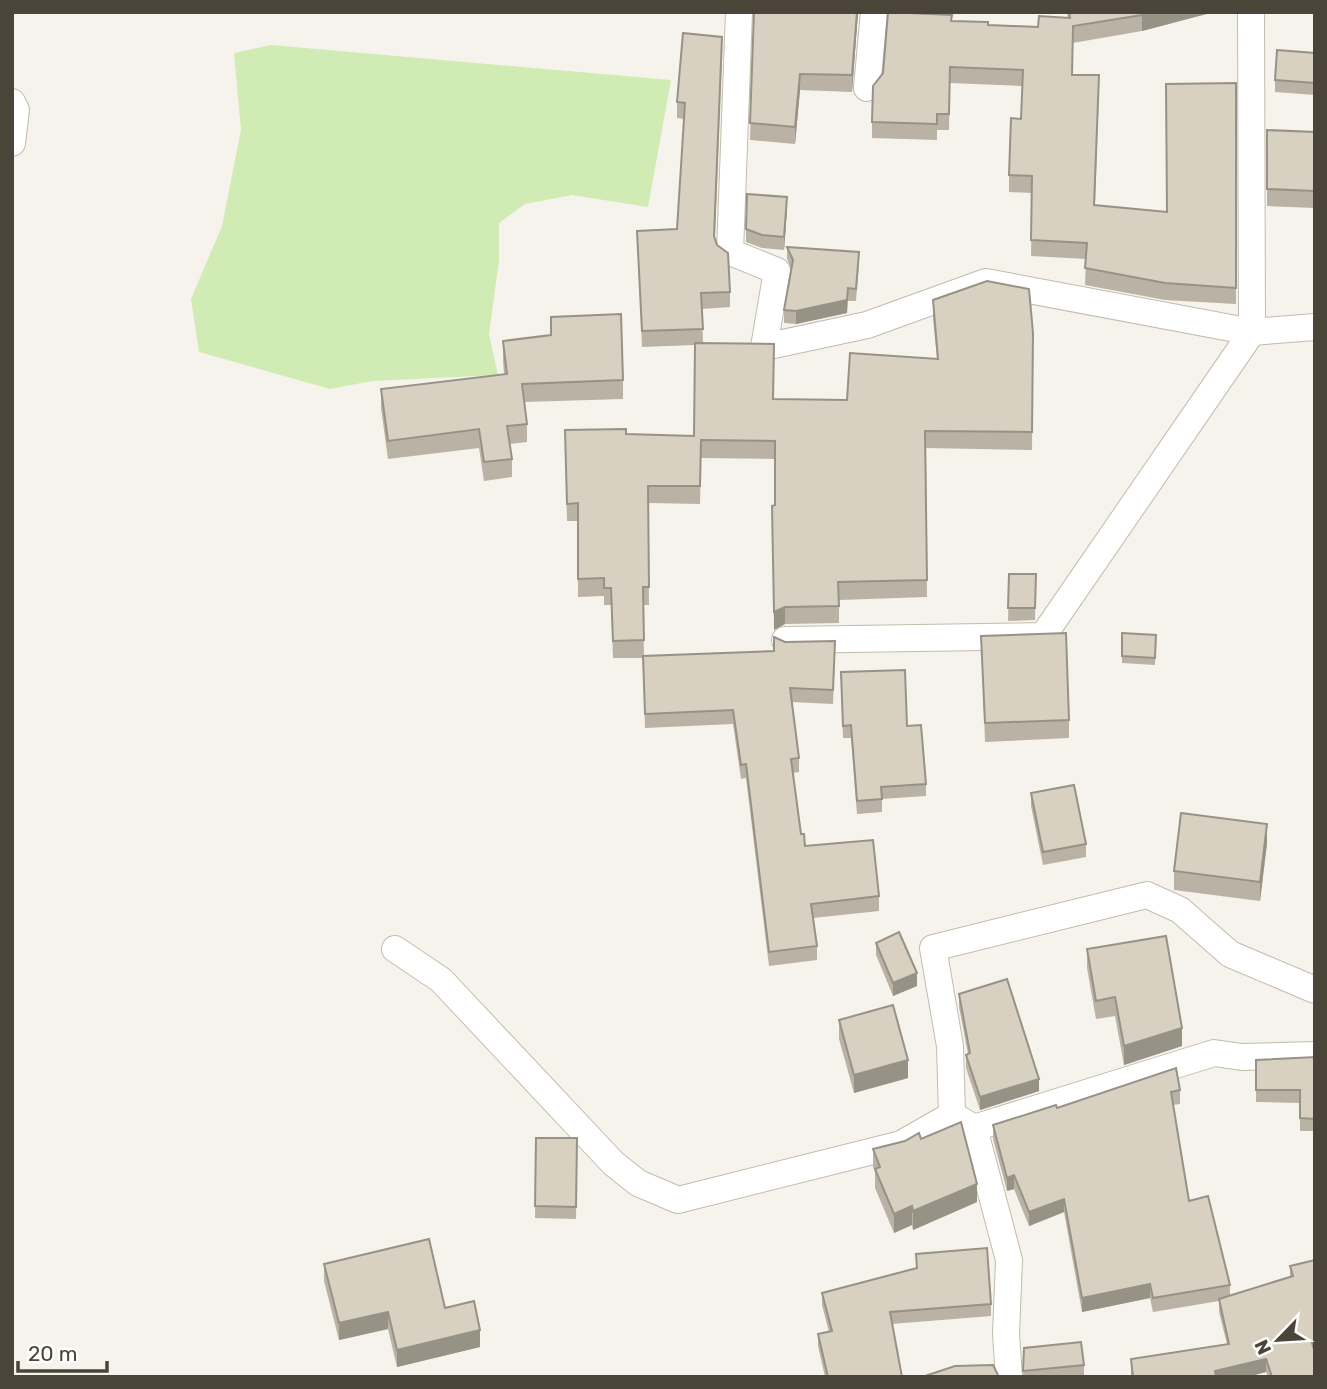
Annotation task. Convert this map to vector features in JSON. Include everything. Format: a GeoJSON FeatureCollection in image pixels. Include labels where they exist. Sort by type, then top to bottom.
{"type":"FeatureCollection","features":[{"type":"Feature","properties":{"kind":"street"},"geometry":{"type":"LineString","coordinates":[[739,12],[730,252],[777,271],[764,347],[867,326],[986,282],[1252,332],[1315,327]]}},
{"type":"Feature","properties":{"kind":"street"},"geometry":{"type":"LineString","coordinates":[[867,88],[874,12]]}},
{"type":"Feature","properties":{"kind":"street"},"geometry":{"type":"LineString","coordinates":[[785,640],[1043,636],[1252,332],[1251,12]]}},
{"type":"Feature","properties":{"kind":"street"},"geometry":{"type":"LineString","coordinates":[[12,102],[16,110],[12,144]]}},
{"type":"Feature","properties":{"kind":"street"},"geometry":{"type":"LineString","coordinates":[[1009,1377],[1006,1334],[1009,1260],[963,1122],[933,948],[1147,895],[1180,910],[1230,954],[1315,990]]}},
{"type":"Feature","properties":{"kind":"street"},"geometry":{"type":"LineString","coordinates":[[395,949],[441,980],[613,1163],[638,1183],[678,1200],[901,1144],[963,1122],[1214,1053],[1242,1056],[1315,1055]]}},
{"type":"Feature","properties":{"kind":"green space"},"geometry":{"type":"Polygon","coordinates":[[[271,45],[671,80],[648,207],[572,195],[525,204],[499,223],[499,260],[489,334],[498,375],[372,381],[330,389],[199,352],[191,299],[222,226],[241,130],[234,53],[271,45]]]}},
{"type":"Feature","properties":{"kind":"building"},"geometry":{"type":"Polygon","coordinates":[[[754,12],[857,12],[852,75],[800,74],[795,127],[750,123],[754,12]]]}},
{"type":"Feature","properties":{"kind":"building"},"geometry":{"type":"Polygon","coordinates":[[[888,12],[952,15],[951,21],[1038,27],[1039,16],[1070,18],[1069,12],[1152,12],[1073,26],[1072,75],[1099,75],[1094,205],[1167,212],[1166,84],[1236,83],[1236,288],[1165,283],[1085,268],[1087,243],[1031,240],[1032,176],[1009,175],[1011,118],[1021,119],[1023,70],[950,67],[949,114],[937,114],[937,124],[872,122],[873,86],[883,73],[888,12]]]}},
{"type":"Feature","properties":{"kind":"building"},"geometry":{"type":"Polygon","coordinates":[[[683,33],[722,37],[714,236],[717,245],[728,253],[730,292],[701,293],[703,329],[642,331],[637,231],[677,229],[685,103],[677,102],[683,33]]]}},
{"type":"Feature","properties":{"kind":"building"},"geometry":{"type":"Polygon","coordinates":[[[1277,50],[1315,53],[1315,83],[1275,80],[1277,50]]]}},
{"type":"Feature","properties":{"kind":"building"},"geometry":{"type":"Polygon","coordinates":[[[1267,130],[1315,132],[1315,191],[1267,189],[1267,130]]]}},
{"type":"Feature","properties":{"kind":"building"},"geometry":{"type":"Polygon","coordinates":[[[747,194],[787,197],[784,237],[762,235],[746,229],[747,194]]]}},
{"type":"Feature","properties":{"kind":"building"},"geometry":{"type":"Polygon","coordinates":[[[787,247],[859,252],[856,289],[848,288],[847,300],[796,311],[784,310],[793,260],[787,247]]]}},
{"type":"Feature","properties":{"kind":"building"},"geometry":{"type":"Polygon","coordinates":[[[987,281],[1029,289],[1033,333],[1032,432],[925,431],[927,580],[838,582],[839,606],[785,607],[774,612],[772,506],[775,505],[775,441],[701,440],[700,486],[648,486],[649,587],[643,587],[644,640],[613,641],[611,588],[604,588],[604,578],[578,579],[578,503],[567,504],[565,430],[626,429],[626,434],[694,436],[695,343],[774,344],[773,399],[847,400],[850,353],[938,359],[933,300],[987,281]]]}},
{"type":"Feature","properties":{"kind":"building"},"geometry":{"type":"Polygon","coordinates":[[[621,314],[623,380],[522,384],[527,424],[507,426],[512,459],[484,462],[479,429],[388,441],[381,389],[507,374],[503,341],[551,335],[551,317],[621,314]]]}},
{"type":"Feature","properties":{"kind":"building"},"geometry":{"type":"Polygon","coordinates":[[[1009,574],[1036,574],[1035,608],[1008,608],[1009,574]]]}},
{"type":"Feature","properties":{"kind":"building"},"geometry":{"type":"Polygon","coordinates":[[[1066,633],[1069,720],[985,723],[981,636],[1066,633]]]}},
{"type":"Feature","properties":{"kind":"building"},"geometry":{"type":"Polygon","coordinates":[[[1122,633],[1156,635],[1155,658],[1122,656],[1122,633]]]}},
{"type":"Feature","properties":{"kind":"building"},"geometry":{"type":"Polygon","coordinates":[[[774,637],[785,642],[835,641],[833,690],[790,688],[799,758],[791,759],[801,834],[804,834],[805,846],[873,840],[879,896],[811,904],[817,946],[769,952],[746,764],[741,765],[733,710],[645,714],[643,656],[774,651],[774,637]]]}},
{"type":"Feature","properties":{"kind":"building"},"geometry":{"type":"Polygon","coordinates":[[[905,670],[907,726],[921,725],[926,784],[881,787],[882,799],[857,801],[851,725],[843,726],[841,672],[905,670]]]}},
{"type":"Feature","properties":{"kind":"building"},"geometry":{"type":"Polygon","coordinates":[[[1074,785],[1086,844],[1043,852],[1031,793],[1074,785]]]}},
{"type":"Feature","properties":{"kind":"building"},"geometry":{"type":"Polygon","coordinates":[[[1181,813],[1267,824],[1260,882],[1174,871],[1181,813]]]}},
{"type":"Feature","properties":{"kind":"building"},"geometry":{"type":"Polygon","coordinates":[[[899,932],[917,973],[893,983],[876,943],[899,932]]]}},
{"type":"Feature","properties":{"kind":"building"},"geometry":{"type":"Polygon","coordinates":[[[1166,936],[1182,1028],[1124,1046],[1115,997],[1096,1001],[1087,949],[1166,936]]]}},
{"type":"Feature","properties":{"kind":"building"},"geometry":{"type":"Polygon","coordinates":[[[1007,979],[1039,1079],[980,1097],[966,1055],[970,1053],[959,994],[1007,979]]]}},
{"type":"Feature","properties":{"kind":"building"},"geometry":{"type":"Polygon","coordinates":[[[893,1005],[908,1060],[854,1075],[839,1020],[893,1005]]]}},
{"type":"Feature","properties":{"kind":"building"},"geometry":{"type":"Polygon","coordinates":[[[1315,1057],[1315,1119],[1300,1118],[1300,1090],[1256,1090],[1256,1060],[1315,1057]]]}},
{"type":"Feature","properties":{"kind":"building"},"geometry":{"type":"Polygon","coordinates":[[[1176,1068],[1180,1090],[1171,1092],[1189,1201],[1208,1196],[1230,1285],[1153,1298],[1150,1284],[1082,1298],[1064,1199],[1029,1212],[1014,1175],[1007,1178],[993,1125],[1056,1105],[1057,1108],[1176,1068]]]}},
{"type":"Feature","properties":{"kind":"building"},"geometry":{"type":"Polygon","coordinates":[[[961,1122],[977,1184],[913,1211],[912,1206],[894,1214],[875,1169],[880,1167],[873,1149],[905,1141],[919,1133],[921,1139],[961,1122]]]}},
{"type":"Feature","properties":{"kind":"building"},"geometry":{"type":"Polygon","coordinates":[[[536,1138],[577,1138],[576,1207],[535,1206],[536,1138]]]}},
{"type":"Feature","properties":{"kind":"building"},"geometry":{"type":"Polygon","coordinates":[[[429,1239],[445,1308],[474,1301],[480,1330],[397,1350],[388,1312],[339,1323],[324,1264],[429,1239]]]}},
{"type":"Feature","properties":{"kind":"building"},"geometry":{"type":"Polygon","coordinates":[[[987,1248],[991,1304],[890,1312],[902,1377],[828,1377],[818,1334],[832,1331],[822,1293],[917,1268],[916,1254],[987,1248]]]}},
{"type":"Feature","properties":{"kind":"building"},"geometry":{"type":"Polygon","coordinates":[[[1315,1260],[1315,1342],[1312,1343],[1315,1352],[1315,1377],[1272,1377],[1266,1359],[1215,1371],[1216,1377],[1133,1377],[1131,1359],[1229,1344],[1219,1299],[1293,1276],[1290,1266],[1315,1260]]]}},
{"type":"Feature","properties":{"kind":"building"},"geometry":{"type":"Polygon","coordinates":[[[1081,1342],[1084,1365],[1023,1371],[1024,1348],[1081,1342]]]}},
{"type":"Feature","properties":{"kind":"building"},"geometry":{"type":"Polygon","coordinates":[[[993,1365],[999,1377],[922,1377],[955,1366],[993,1365]]]}}]}
